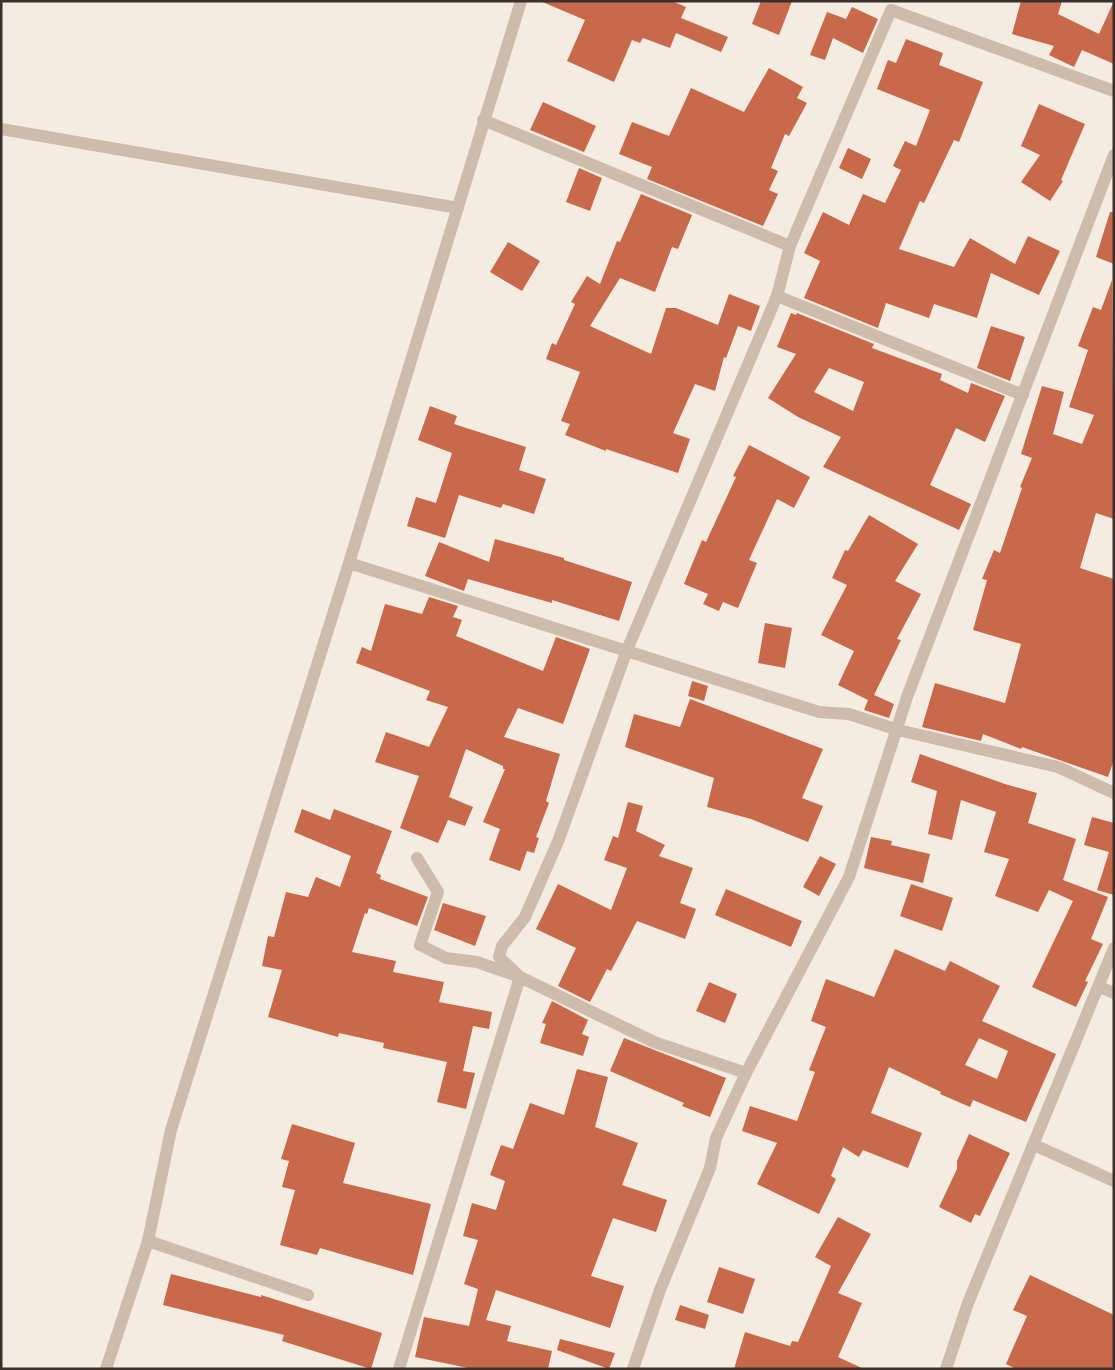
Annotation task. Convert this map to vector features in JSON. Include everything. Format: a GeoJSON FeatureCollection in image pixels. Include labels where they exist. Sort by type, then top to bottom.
{"type":"FeatureCollection","features":[{"type":"Feature","properties":{"kind":"street"},"geometry":{"type":"LineString","coordinates":[[106,1369],[148,1241],[170,1130],[349,563],[458,208],[483,120],[521,1]]}},
{"type":"Feature","properties":{"kind":"street"},"geometry":{"type":"LineString","coordinates":[[520,977],[499,957],[502,946],[525,917],[559,839],[627,650],[777,296],[790,246],[891,10],[1114,91]]}},
{"type":"Feature","properties":{"kind":"street"},"geometry":{"type":"LineString","coordinates":[[483,120],[790,246]]}},
{"type":"Feature","properties":{"kind":"street"},"geometry":{"type":"LineString","coordinates":[[1,129],[458,208]]}},
{"type":"Feature","properties":{"kind":"street"},"geometry":{"type":"LineString","coordinates":[[633,1369],[660,1290],[710,1168],[716,1138],[746,1073],[849,877],[898,730],[907,697],[1114,154]]}},
{"type":"Feature","properties":{"kind":"street"},"geometry":{"type":"LineString","coordinates":[[777,296],[1023,395]]}},
{"type":"Feature","properties":{"kind":"street"},"geometry":{"type":"LineString","coordinates":[[349,563],[819,712],[849,714],[898,730],[1058,767],[1114,793]]}},
{"type":"Feature","properties":{"kind":"street"},"geometry":{"type":"LineString","coordinates":[[417,858],[438,892],[420,944],[446,958],[476,962],[520,977],[654,1042],[746,1073]]}},
{"type":"Feature","properties":{"kind":"street"},"geometry":{"type":"LineString","coordinates":[[946,1369],[968,1304],[1100,987],[1114,948]]}},
{"type":"Feature","properties":{"kind":"street"},"geometry":{"type":"LineString","coordinates":[[399,1369],[520,977]]}},
{"type":"Feature","properties":{"kind":"street"},"geometry":{"type":"LineString","coordinates":[[1100,987],[1114,993]]}},
{"type":"Feature","properties":{"kind":"street"},"geometry":{"type":"LineString","coordinates":[[1034,1145],[1114,1181]]}},
{"type":"Feature","properties":{"kind":"street"},"geometry":{"type":"LineString","coordinates":[[148,1241],[308,1295]]}},
{"type":"Feature","properties":{"kind":"building"},"geometry":{"type":"Polygon","coordinates":[[[540,1],[672,1],[686,7],[681,18],[728,37],[721,52],[676,33],[670,48],[643,38],[640,43],[632,40],[614,82],[567,61],[585,20],[540,1]]]}},
{"type":"Feature","properties":{"kind":"building"},"geometry":{"type":"Polygon","coordinates":[[[761,1],[792,1],[779,35],[752,24],[761,1]]]}},
{"type":"Feature","properties":{"kind":"building"},"geometry":{"type":"Polygon","coordinates":[[[1021,1],[1062,1],[1058,14],[1099,34],[1114,1],[1114,64],[1082,50],[1074,67],[1049,55],[1054,46],[1012,34],[1021,1]]]}},
{"type":"Feature","properties":{"kind":"building"},"geometry":{"type":"Polygon","coordinates":[[[852,7],[878,19],[863,53],[833,38],[825,60],[810,55],[827,12],[846,19],[852,7]]]}},
{"type":"Feature","properties":{"kind":"building"},"geometry":{"type":"Polygon","coordinates":[[[906,39],[943,53],[939,65],[983,82],[959,142],[954,140],[924,203],[920,201],[899,249],[954,267],[970,238],[1015,264],[1028,236],[1060,251],[1039,295],[991,273],[977,318],[934,304],[929,318],[886,303],[878,328],[804,298],[820,261],[804,253],[823,212],[849,225],[863,194],[885,203],[901,170],[893,166],[905,141],[916,146],[930,110],[877,89],[888,60],[896,63],[906,39]]]}},
{"type":"Feature","properties":{"kind":"building"},"geometry":{"type":"Polygon","coordinates":[[[769,68],[803,87],[797,98],[807,103],[789,136],[785,134],[771,168],[778,171],[769,190],[778,194],[763,226],[647,179],[652,167],[619,154],[632,122],[669,136],[691,88],[744,112],[769,68]]]}},
{"type":"Feature","properties":{"kind":"building"},"geometry":{"type":"Polygon","coordinates":[[[543,102],[596,126],[584,152],[530,130],[543,102]]]}},
{"type":"Feature","properties":{"kind":"building"},"geometry":{"type":"Polygon","coordinates":[[[1039,104],[1085,124],[1061,180],[1063,181],[1050,201],[1021,182],[1040,155],[1021,146],[1039,104]]]}},
{"type":"Feature","properties":{"kind":"building"},"geometry":{"type":"Polygon","coordinates":[[[848,148],[871,159],[862,179],[839,168],[848,148]]]}},
{"type":"Feature","properties":{"kind":"building"},"geometry":{"type":"Polygon","coordinates":[[[579,168],[602,178],[590,211],[566,202],[579,168]]]}},
{"type":"Feature","properties":{"kind":"building"},"geometry":{"type":"Polygon","coordinates":[[[641,194],[692,215],[678,249],[672,247],[655,292],[620,278],[590,326],[651,354],[666,308],[676,308],[718,325],[729,294],[760,306],[751,331],[738,326],[726,358],[724,357],[715,391],[695,384],[673,433],[690,439],[678,473],[606,449],[606,451],[565,435],[570,424],[561,421],[580,372],[546,359],[552,343],[556,345],[575,304],[571,302],[587,276],[600,284],[617,241],[620,242],[641,194]]]}},
{"type":"Feature","properties":{"kind":"building"},"geometry":{"type":"Polygon","coordinates":[[[1110,212],[1114,212],[1114,264],[1096,257],[1110,212]]]}},
{"type":"Feature","properties":{"kind":"building"},"geometry":{"type":"Polygon","coordinates":[[[508,242],[540,261],[522,291],[490,272],[508,242]]]}},
{"type":"Feature","properties":{"kind":"building"},"geometry":{"type":"Polygon","coordinates":[[[1112,280],[1114,519],[1096,513],[1080,568],[1114,579],[1114,760],[1108,777],[1022,747],[1021,749],[983,734],[981,741],[922,727],[935,683],[1005,703],[1021,644],[973,630],[987,580],[982,579],[994,550],[1000,553],[1022,488],[1020,487],[1032,458],[1021,454],[1042,386],[1064,392],[1053,434],[1082,444],[1094,415],[1069,407],[1088,350],[1078,346],[1093,307],[1101,310],[1112,280]]]}},
{"type":"Feature","properties":{"kind":"building"},"geometry":{"type":"Polygon","coordinates":[[[791,313],[796,315],[797,313],[874,344],[872,348],[942,374],[940,380],[968,393],[971,383],[1005,396],[985,442],[956,428],[930,485],[971,504],[959,530],[823,467],[841,437],[798,417],[768,398],[796,354],[777,347],[791,313]],[[829,368],[814,392],[853,411],[864,382],[829,368]]]}},
{"type":"Feature","properties":{"kind":"building"},"geometry":{"type":"Polygon","coordinates":[[[991,326],[1025,337],[1010,381],[977,368],[991,326]]]}},
{"type":"Feature","properties":{"kind":"building"},"geometry":{"type":"Polygon","coordinates":[[[430,406],[457,416],[454,424],[526,447],[519,470],[546,479],[534,514],[503,504],[501,508],[459,495],[445,538],[407,526],[416,497],[436,503],[452,453],[418,440],[430,406]]]}},
{"type":"Feature","properties":{"kind":"building"},"geometry":{"type":"Polygon","coordinates":[[[749,445],[810,477],[794,508],[777,499],[749,560],[757,563],[738,608],[723,602],[719,611],[703,604],[708,594],[684,584],[702,540],[706,542],[736,477],[733,476],[749,445]]]}},
{"type":"Feature","properties":{"kind":"building"},"geometry":{"type":"Polygon","coordinates":[[[869,515],[918,544],[895,581],[921,594],[897,639],[901,640],[874,695],[894,704],[889,718],[864,710],[868,700],[838,685],[854,651],[821,635],[847,585],[832,578],[845,550],[848,551],[869,515]]]}},
{"type":"Feature","properties":{"kind":"building"},"geometry":{"type":"Polygon","coordinates":[[[495,539],[564,558],[564,560],[632,582],[619,621],[552,600],[552,603],[468,579],[464,591],[425,576],[439,542],[489,562],[495,539]]]}},
{"type":"Feature","properties":{"kind":"building"},"geometry":{"type":"Polygon","coordinates":[[[429,597],[458,606],[453,617],[462,620],[456,636],[543,671],[556,637],[590,649],[563,724],[518,708],[504,737],[560,754],[546,801],[549,803],[536,837],[539,838],[534,853],[527,851],[520,871],[489,860],[500,829],[483,822],[505,769],[503,769],[503,766],[466,749],[449,797],[473,807],[465,826],[448,820],[438,843],[400,828],[419,776],[375,762],[386,732],[429,747],[448,707],[426,700],[430,691],[356,663],[362,647],[371,651],[385,604],[422,614],[429,597]]]}},
{"type":"Feature","properties":{"kind":"building"},"geometry":{"type":"Polygon","coordinates":[[[765,623],[792,628],[785,668],[758,663],[765,623]]]}},
{"type":"Feature","properties":{"kind":"building"},"geometry":{"type":"Polygon","coordinates":[[[692,681],[708,686],[704,701],[688,696],[692,681]]]}},
{"type":"Feature","properties":{"kind":"building"},"geometry":{"type":"Polygon","coordinates":[[[690,699],[823,749],[802,798],[823,806],[808,842],[751,819],[707,807],[714,778],[625,747],[634,714],[680,727],[690,699]]]}},
{"type":"Feature","properties":{"kind":"building"},"geometry":{"type":"Polygon","coordinates":[[[920,754],[1005,784],[1037,793],[1028,823],[1076,839],[1063,880],[1108,897],[1091,939],[1103,944],[1085,981],[1088,982],[1076,1007],[1032,987],[1073,901],[1049,890],[1038,912],[995,896],[1009,859],[984,852],[996,812],[961,800],[952,840],[928,834],[937,791],[911,782],[920,754]]]}},
{"type":"Feature","properties":{"kind":"building"},"geometry":{"type":"Polygon","coordinates":[[[628,802],[643,806],[636,831],[665,845],[659,856],[693,868],[680,903],[696,909],[685,939],[637,921],[611,971],[607,969],[590,1002],[558,986],[576,948],[536,929],[558,884],[611,910],[627,868],[604,860],[613,836],[618,838],[628,802]]]}},
{"type":"Feature","properties":{"kind":"building"},"geometry":{"type":"Polygon","coordinates":[[[302,809],[330,820],[334,809],[392,831],[376,873],[381,875],[380,879],[428,897],[417,926],[369,908],[367,914],[365,913],[352,952],[396,961],[393,972],[444,982],[439,1002],[492,1012],[489,1029],[473,1026],[463,1071],[475,1073],[466,1109],[437,1102],[447,1062],[383,1048],[384,1043],[339,1033],[338,1037],[268,1017],[282,970],[262,966],[268,936],[274,937],[286,892],[308,897],[316,877],[340,887],[351,856],[294,832],[302,809]]]}},
{"type":"Feature","properties":{"kind":"building"},"geometry":{"type":"Polygon","coordinates":[[[1092,817],[1114,823],[1114,895],[1097,890],[1109,852],[1084,845],[1092,817]]]}},
{"type":"Feature","properties":{"kind":"building"},"geometry":{"type":"Polygon","coordinates":[[[871,837],[892,841],[891,845],[930,854],[923,883],[864,868],[871,837]]]}},
{"type":"Feature","properties":{"kind":"building"},"geometry":{"type":"Polygon","coordinates":[[[820,856],[836,864],[819,896],[803,887],[820,856]]]}},
{"type":"Feature","properties":{"kind":"building"},"geometry":{"type":"Polygon","coordinates":[[[911,884],[953,898],[942,931],[900,916],[911,884]]]}},
{"type":"Feature","properties":{"kind":"building"},"geometry":{"type":"Polygon","coordinates":[[[726,889],[802,921],[791,947],[715,915],[726,889]]]}},
{"type":"Feature","properties":{"kind":"building"},"geometry":{"type":"Polygon","coordinates":[[[443,903],[486,916],[475,946],[434,930],[443,903]]]}},
{"type":"Feature","properties":{"kind":"building"},"geometry":{"type":"Polygon","coordinates":[[[895,949],[945,971],[950,961],[1000,986],[982,1021],[1056,1054],[1026,1122],[973,1100],[970,1107],[940,1094],[941,1092],[889,1067],[871,1113],[922,1133],[908,1168],[863,1150],[859,1157],[843,1147],[831,1176],[836,1179],[819,1214],[757,1184],[777,1143],[742,1131],[750,1106],[797,1121],[815,1072],[809,1070],[826,1027],[811,1021],[826,979],[874,997],[895,949]],[[979,1038],[965,1065],[997,1079],[1008,1051],[979,1038]]]}},
{"type":"Feature","properties":{"kind":"building"},"geometry":{"type":"Polygon","coordinates":[[[709,982],[737,994],[725,1023],[696,1011],[709,982]]]}},
{"type":"Feature","properties":{"kind":"building"},"geometry":{"type":"Polygon","coordinates":[[[552,1001],[588,1020],[582,1034],[589,1037],[583,1056],[540,1043],[546,1024],[542,1023],[552,1001]]]}},
{"type":"Feature","properties":{"kind":"building"},"geometry":{"type":"Polygon","coordinates":[[[624,1038],[726,1078],[710,1117],[682,1106],[684,1103],[610,1071],[624,1038]]]}},
{"type":"Feature","properties":{"kind":"building"},"geometry":{"type":"Polygon","coordinates":[[[577,1069],[608,1077],[595,1127],[638,1143],[622,1185],[667,1200],[656,1232],[613,1218],[591,1276],[624,1286],[610,1328],[496,1290],[486,1320],[511,1326],[507,1341],[552,1351],[548,1369],[473,1369],[415,1357],[424,1317],[469,1326],[478,1289],[464,1284],[478,1240],[463,1236],[472,1203],[496,1210],[505,1181],[490,1175],[501,1145],[513,1149],[530,1103],[564,1115],[577,1069]]]}},
{"type":"Feature","properties":{"kind":"building"},"geometry":{"type":"Polygon","coordinates":[[[292,1124],[355,1143],[343,1183],[431,1204],[413,1275],[320,1248],[317,1255],[280,1245],[295,1190],[282,1187],[289,1161],[281,1159],[292,1124]]]}},
{"type":"Feature","properties":{"kind":"building"},"geometry":{"type":"Polygon","coordinates":[[[969,1134],[1010,1153],[980,1216],[975,1214],[971,1223],[939,1207],[957,1169],[957,1161],[969,1134]]]}},
{"type":"Feature","properties":{"kind":"building"},"geometry":{"type":"Polygon","coordinates":[[[838,1217],[871,1234],[838,1293],[862,1303],[838,1357],[864,1369],[734,1369],[745,1332],[790,1346],[792,1341],[798,1342],[831,1266],[815,1257],[838,1217]]]}},
{"type":"Feature","properties":{"kind":"building"},"geometry":{"type":"Polygon","coordinates":[[[719,1267],[755,1279],[743,1314],[707,1302],[719,1267]]]}},
{"type":"Feature","properties":{"kind":"building"},"geometry":{"type":"Polygon","coordinates":[[[171,1274],[261,1297],[261,1295],[382,1333],[371,1369],[282,1341],[284,1335],[163,1305],[171,1274]]]}},
{"type":"Feature","properties":{"kind":"building"},"geometry":{"type":"Polygon","coordinates":[[[1030,1275],[1114,1315],[1114,1369],[1016,1369],[1006,1364],[1027,1316],[1013,1310],[1030,1275]]]}},
{"type":"Feature","properties":{"kind":"building"},"geometry":{"type":"Polygon","coordinates":[[[680,1305],[709,1315],[705,1329],[675,1320],[680,1305]]]}},
{"type":"Feature","properties":{"kind":"building"},"geometry":{"type":"Polygon","coordinates":[[[560,1339],[615,1353],[609,1369],[557,1350],[560,1339]]]}}]}
